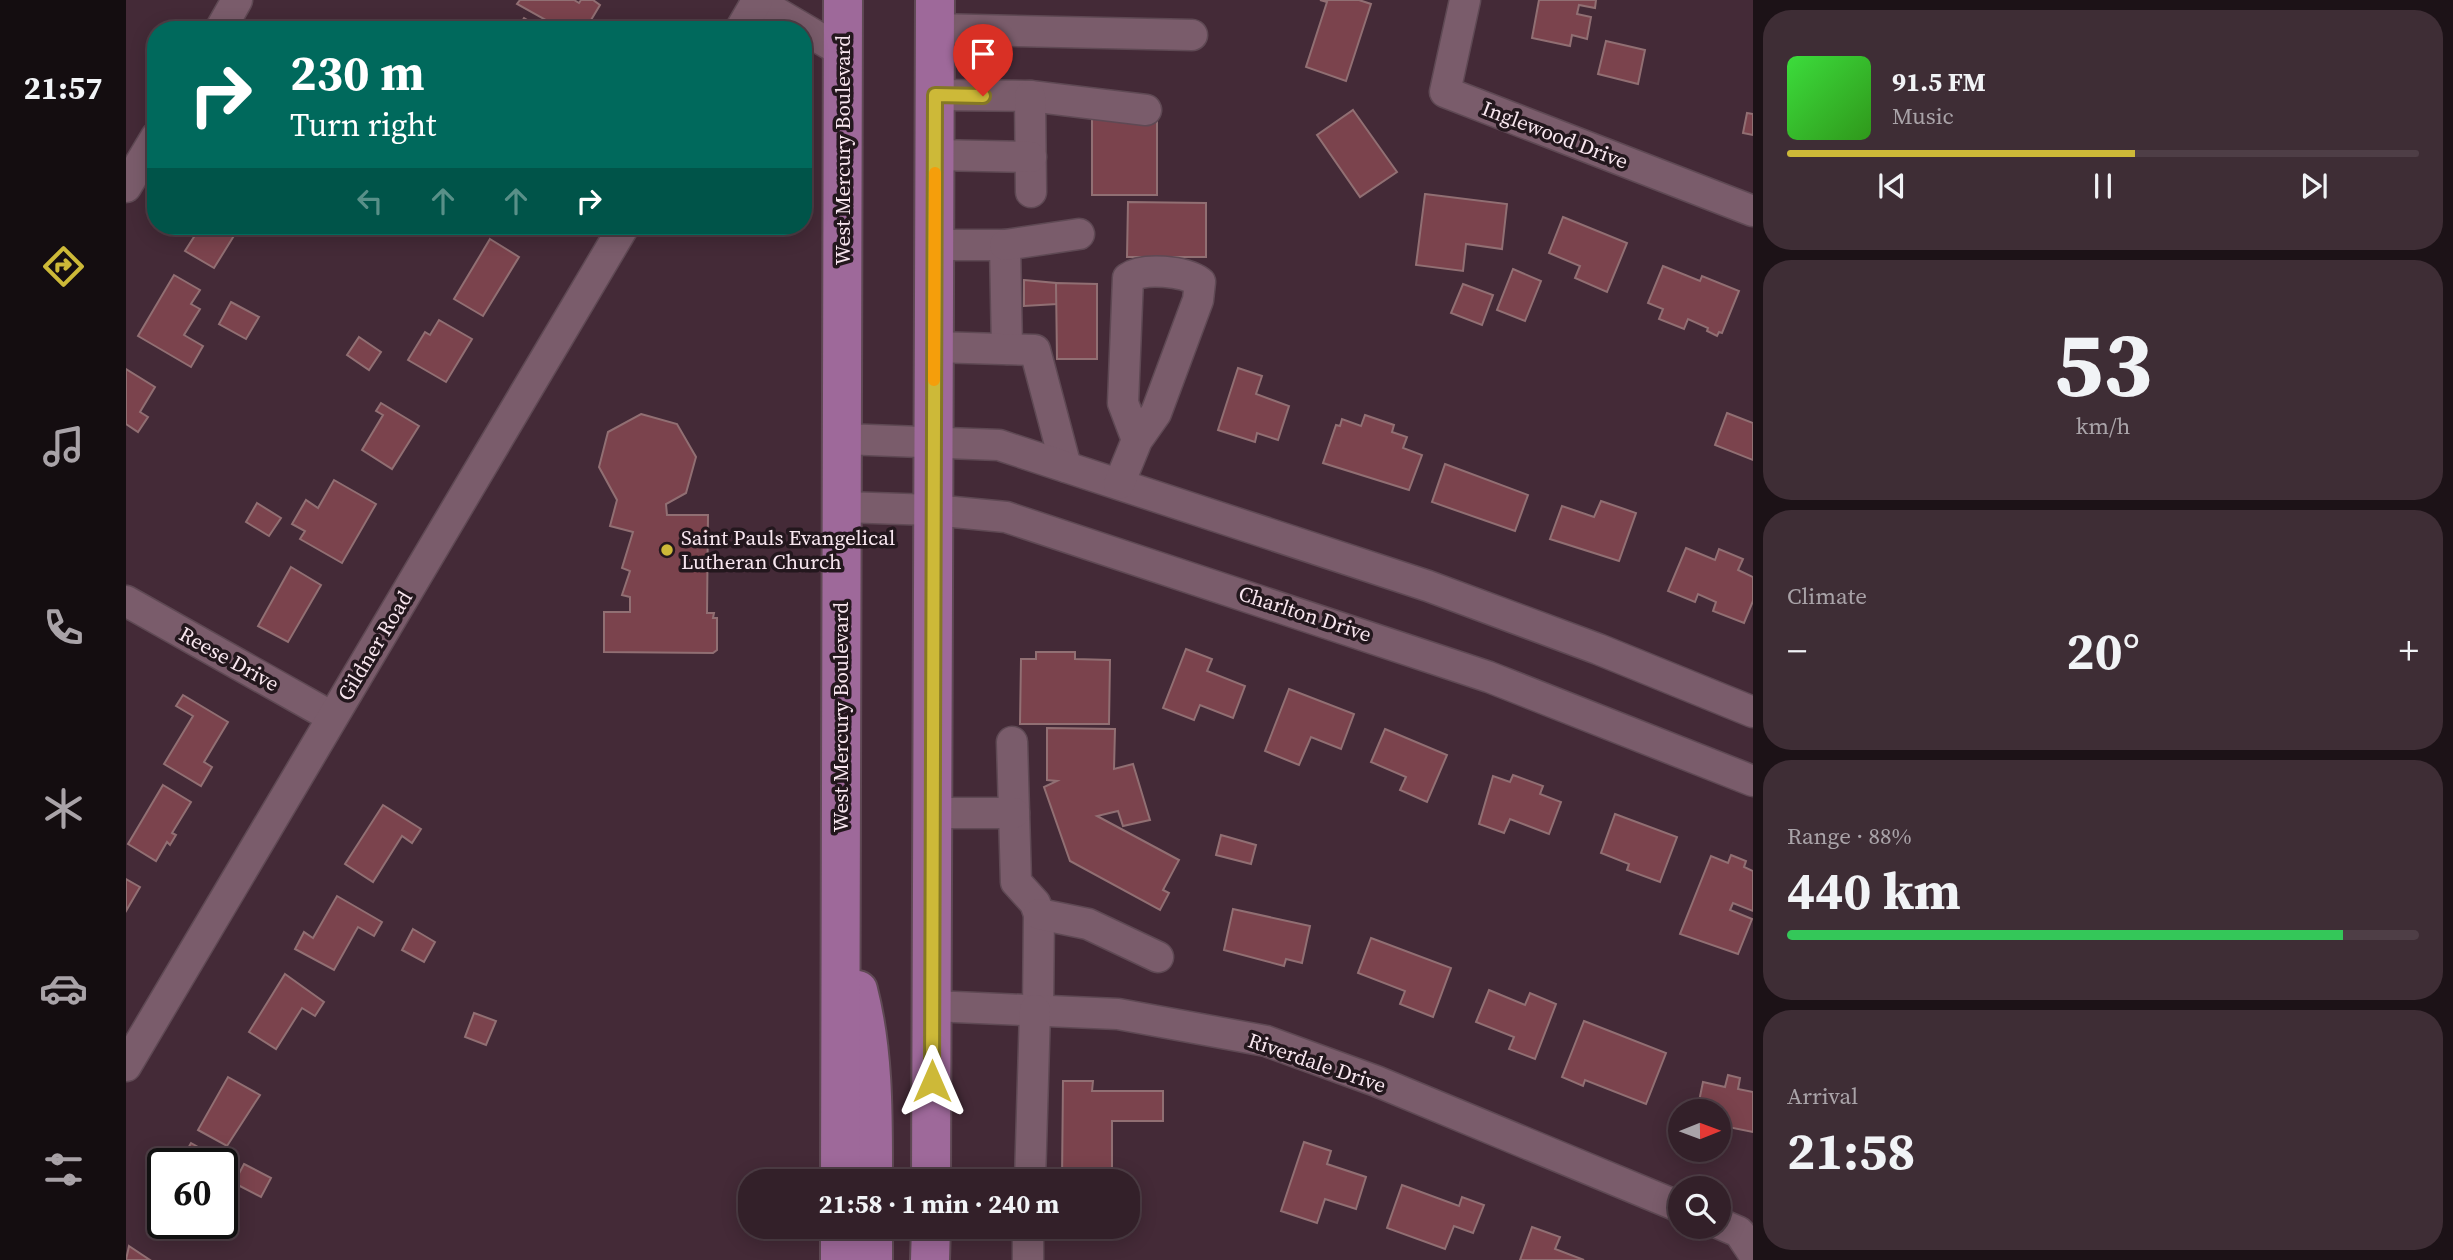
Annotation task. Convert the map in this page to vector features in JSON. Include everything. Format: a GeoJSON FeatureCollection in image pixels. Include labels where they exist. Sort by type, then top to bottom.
{"type":"FeatureCollection","features":[{"type":"Feature","properties":{"kind":"main road","name":"West Mercury Boulevard"},"geometry":{"type":"LineString","coordinates":[[840,1169],[843,0]]}},
{"type":"Feature","properties":{"kind":"main road"},"geometry":{"type":"LineString","coordinates":[[931,1169],[935,15]]}},
{"type":"Feature","properties":{"kind":"main road"},"geometry":{"type":"LineString","coordinates":[[840,917],[865,1014],[874,1114],[873,1169]]}},
{"type":"Feature","properties":{"kind":"main road"},"geometry":{"type":"LineString","coordinates":[[840,1239],[840,1260]]}},
{"type":"Feature","properties":{"kind":"main road"},"geometry":{"type":"LineString","coordinates":[[873,1239],[873,1260]]}},
{"type":"Feature","properties":{"kind":"main road"},"geometry":{"type":"LineString","coordinates":[[930,1260],[931,1239]]}},
{"type":"Feature","properties":{"kind":"street"},"geometry":{"type":"LineString","coordinates":[[224,21],[237,0]]}},
{"type":"Feature","properties":{"kind":"street","name":"Inglewood Drive"},"geometry":{"type":"LineString","coordinates":[[1465,0],[1445,92],[1753,211]]}},
{"type":"Feature","properties":{"kind":"street"},"geometry":{"type":"LineString","coordinates":[[745,21],[756,1],[790,21]]}},
{"type":"Feature","properties":{"kind":"street"},"geometry":{"type":"LineString","coordinates":[[935,15],[1192,35]]}},
{"type":"Feature","properties":{"kind":"street"},"geometry":{"type":"LineString","coordinates":[[812,34],[843,52]]}},
{"type":"Feature","properties":{"kind":"street"},"geometry":{"type":"LineString","coordinates":[[935,95],[1030,96],[1146,110]]}},
{"type":"Feature","properties":{"kind":"street"},"geometry":{"type":"LineString","coordinates":[[1030,96],[1031,192]]}},
{"type":"Feature","properties":{"kind":"street"},"geometry":{"type":"LineString","coordinates":[[126,187],[147,152]]}},
{"type":"Feature","properties":{"kind":"street"},"geometry":{"type":"LineString","coordinates":[[935,155],[1031,157]]}},
{"type":"Feature","properties":{"kind":"street"},"geometry":{"type":"LineString","coordinates":[[936,245],[1004,245],[1079,233]]}},
{"type":"Feature","properties":{"kind":"street","name":"Gildner Road"},"geometry":{"type":"LineString","coordinates":[[126,1066],[619,235]]}},
{"type":"Feature","properties":{"kind":"street"},"geometry":{"type":"LineString","coordinates":[[1004,245],[1007,349]]}},
{"type":"Feature","properties":{"kind":"street"},"geometry":{"type":"LineString","coordinates":[[1119,484],[1137,439],[1156,413],[1198,300],[1200,282],[1190,275],[1136,272],[1128,278],[1123,403],[1137,439]]}},
{"type":"Feature","properties":{"kind":"street"},"geometry":{"type":"LineString","coordinates":[[934,347],[1035,350],[1066,467]]}},
{"type":"Feature","properties":{"kind":"street"},"geometry":{"type":"LineString","coordinates":[[843,439],[999,444],[1512,616],[1753,712]]}},
{"type":"Feature","properties":{"kind":"street","name":"Charlton Drive"},"geometry":{"type":"LineString","coordinates":[[843,508],[933,510],[1006,517],[1099,545],[1489,677],[1753,781]]}},
{"type":"Feature","properties":{"kind":"street","name":"Reese Drive"},"geometry":{"type":"LineString","coordinates":[[126,601],[332,717]]}},
{"type":"Feature","properties":{"kind":"street"},"geometry":{"type":"LineString","coordinates":[[1012,742],[1016,882],[1035,903],[1039,914],[1030,1169]]}},
{"type":"Feature","properties":{"kind":"street"},"geometry":{"type":"LineString","coordinates":[[932,813],[1014,813]]}},
{"type":"Feature","properties":{"kind":"street"},"geometry":{"type":"LineString","coordinates":[[1039,914],[1088,924],[1158,957]]}},
{"type":"Feature","properties":{"kind":"street","name":"Riverdale Drive"},"geometry":{"type":"LineString","coordinates":[[932,1006],[1118,1014],[1266,1041],[1376,1081],[1668,1202]]}},
{"type":"Feature","properties":{"kind":"street"},"geometry":{"type":"LineString","coordinates":[[1028,1239],[1028,1260]]}},
{"type":"Feature","properties":{"kind":"building"},"geometry":{"type":"Polygon","coordinates":[[[520,0],[574,0],[579,3],[581,0],[593,0],[600,5],[590,21],[545,21],[517,4],[520,0]]]}},
{"type":"Feature","properties":{"kind":"building"},"geometry":{"type":"Polygon","coordinates":[[[1320,0],[1359,0],[1371,4],[1346,81],[1306,67],[1327,2],[1320,0]]]}},
{"type":"Feature","properties":{"kind":"building"},"geometry":{"type":"Polygon","coordinates":[[[1539,0],[1596,0],[1595,8],[1579,5],[1577,14],[1591,17],[1587,39],[1572,35],[1570,46],[1532,38],[1539,0]]]}},
{"type":"Feature","properties":{"kind":"building"},"geometry":{"type":"Polygon","coordinates":[[[1606,41],[1645,50],[1638,84],[1598,74],[1606,41]]]}},
{"type":"Feature","properties":{"kind":"building"},"geometry":{"type":"Polygon","coordinates":[[[1353,110],[1397,172],[1360,197],[1317,135],[1353,110]]]}},
{"type":"Feature","properties":{"kind":"building"},"geometry":{"type":"Polygon","coordinates":[[[1747,113],[1753,114],[1753,135],[1743,133],[1747,113]]]}},
{"type":"Feature","properties":{"kind":"building"},"geometry":{"type":"Polygon","coordinates":[[[1092,116],[1157,116],[1157,195],[1092,195],[1092,116]]]}},
{"type":"Feature","properties":{"kind":"building"},"geometry":{"type":"Polygon","coordinates":[[[1425,194],[1507,204],[1502,249],[1466,244],[1463,271],[1416,265],[1425,194]]]}},
{"type":"Feature","properties":{"kind":"building"},"geometry":{"type":"Polygon","coordinates":[[[1128,202],[1206,203],[1206,257],[1127,257],[1128,202]]]}},
{"type":"Feature","properties":{"kind":"building"},"geometry":{"type":"Polygon","coordinates":[[[1563,217],[1627,243],[1607,292],[1575,278],[1580,266],[1549,253],[1563,217]]]}},
{"type":"Feature","properties":{"kind":"building"},"geometry":{"type":"Polygon","coordinates":[[[195,235],[234,235],[214,268],[185,251],[195,235]]]}},
{"type":"Feature","properties":{"kind":"building"},"geometry":{"type":"Polygon","coordinates":[[[490,239],[519,257],[483,316],[454,299],[490,239]]]}},
{"type":"Feature","properties":{"kind":"building"},"geometry":{"type":"Polygon","coordinates":[[[1663,266],[1700,281],[1702,276],[1739,291],[1722,333],[1719,332],[1717,336],[1707,331],[1708,328],[1688,319],[1684,329],[1659,319],[1663,309],[1648,303],[1663,266]]]}},
{"type":"Feature","properties":{"kind":"building"},"geometry":{"type":"Polygon","coordinates":[[[1513,269],[1541,281],[1525,321],[1497,310],[1513,269]]]}},
{"type":"Feature","properties":{"kind":"building"},"geometry":{"type":"Polygon","coordinates":[[[174,275],[200,290],[191,304],[200,309],[184,335],[203,346],[191,367],[138,336],[174,275]]]}},
{"type":"Feature","properties":{"kind":"building"},"geometry":{"type":"Polygon","coordinates":[[[1024,280],[1056,283],[1057,304],[1024,306],[1024,280]]]}},
{"type":"Feature","properties":{"kind":"building"},"geometry":{"type":"Polygon","coordinates":[[[1056,283],[1097,284],[1097,359],[1057,359],[1056,283]]]}},
{"type":"Feature","properties":{"kind":"building"},"geometry":{"type":"Polygon","coordinates":[[[1463,284],[1493,295],[1482,325],[1451,313],[1463,284]]]}},
{"type":"Feature","properties":{"kind":"building"},"geometry":{"type":"Polygon","coordinates":[[[231,302],[259,317],[246,339],[219,324],[231,302]]]}},
{"type":"Feature","properties":{"kind":"building"},"geometry":{"type":"Polygon","coordinates":[[[439,320],[472,339],[446,382],[408,360],[425,332],[430,335],[439,320]]]}},
{"type":"Feature","properties":{"kind":"building"},"geometry":{"type":"Polygon","coordinates":[[[359,337],[381,352],[369,370],[347,355],[359,337]]]}},
{"type":"Feature","properties":{"kind":"building"},"geometry":{"type":"Polygon","coordinates":[[[1238,368],[1262,376],[1256,394],[1289,406],[1278,440],[1257,433],[1255,442],[1218,430],[1238,368]]]}},
{"type":"Feature","properties":{"kind":"building"},"geometry":{"type":"Polygon","coordinates":[[[126,369],[155,387],[140,412],[148,417],[138,432],[126,424],[126,369]]]}},
{"type":"Feature","properties":{"kind":"building"},"geometry":{"type":"Polygon","coordinates":[[[381,403],[419,426],[392,469],[362,450],[383,415],[376,411],[381,403]]]}},
{"type":"Feature","properties":{"kind":"building"},"geometry":{"type":"Polygon","coordinates":[[[1727,413],[1753,423],[1753,460],[1715,445],[1727,413]]]}},
{"type":"Feature","properties":{"kind":"building","name":"Saint Pauls Evangelical Lutheran Church"},"geometry":{"type":"Polygon","coordinates":[[[641,414],[677,424],[696,457],[686,493],[666,504],[667,515],[708,515],[707,613],[714,613],[713,618],[717,618],[717,650],[713,653],[604,652],[604,612],[630,612],[630,597],[622,595],[630,571],[622,568],[633,532],[610,526],[617,500],[599,467],[608,432],[641,414]]]}},
{"type":"Feature","properties":{"kind":"building"},"geometry":{"type":"Polygon","coordinates":[[[1365,415],[1394,425],[1392,432],[1407,437],[1403,448],[1422,455],[1409,490],[1323,463],[1336,425],[1340,426],[1342,419],[1361,426],[1365,415]]]}},
{"type":"Feature","properties":{"kind":"building"},"geometry":{"type":"Polygon","coordinates":[[[1445,464],[1528,495],[1515,531],[1432,502],[1445,464]]]}},
{"type":"Feature","properties":{"kind":"building"},"geometry":{"type":"Polygon","coordinates":[[[334,480],[376,504],[342,563],[300,539],[305,531],[292,524],[306,500],[318,508],[334,480]]]}},
{"type":"Feature","properties":{"kind":"building"},"geometry":{"type":"Polygon","coordinates":[[[1601,501],[1636,513],[1619,561],[1550,539],[1562,506],[1594,517],[1601,501]]]}},
{"type":"Feature","properties":{"kind":"building"},"geometry":{"type":"Polygon","coordinates":[[[257,503],[281,518],[269,536],[246,522],[257,503]]]}},
{"type":"Feature","properties":{"kind":"building"},"geometry":{"type":"Polygon","coordinates":[[[1686,548],[1715,560],[1719,549],[1743,559],[1738,570],[1753,577],[1753,601],[1744,623],[1713,611],[1716,602],[1698,594],[1695,602],[1668,591],[1686,548]]]}},
{"type":"Feature","properties":{"kind":"building"},"geometry":{"type":"Polygon","coordinates":[[[291,567],[321,585],[288,642],[258,626],[291,567]]]}},
{"type":"Feature","properties":{"kind":"building"},"geometry":{"type":"Polygon","coordinates":[[[1186,649],[1212,659],[1207,671],[1245,686],[1233,718],[1200,705],[1194,720],[1163,708],[1186,649]]]}},
{"type":"Feature","properties":{"kind":"building"},"geometry":{"type":"Polygon","coordinates":[[[1036,652],[1075,652],[1075,659],[1110,660],[1109,724],[1020,724],[1021,659],[1036,659],[1036,652]]]}},
{"type":"Feature","properties":{"kind":"building"},"geometry":{"type":"Polygon","coordinates":[[[1289,689],[1354,714],[1341,749],[1311,737],[1299,765],[1265,751],[1289,689]]]}},
{"type":"Feature","properties":{"kind":"building"},"geometry":{"type":"Polygon","coordinates":[[[183,695],[228,722],[204,762],[212,767],[201,786],[164,764],[193,716],[176,706],[183,695]]]}},
{"type":"Feature","properties":{"kind":"building"},"geometry":{"type":"Polygon","coordinates":[[[1047,728],[1115,729],[1114,769],[1133,764],[1150,820],[1123,826],[1118,811],[1097,816],[1179,860],[1163,890],[1169,893],[1160,910],[1070,861],[1044,787],[1057,781],[1047,780],[1047,728]]]}},
{"type":"Feature","properties":{"kind":"building"},"geometry":{"type":"Polygon","coordinates":[[[1385,729],[1447,755],[1427,802],[1400,790],[1406,777],[1371,762],[1385,729]]]}},
{"type":"Feature","properties":{"kind":"building"},"geometry":{"type":"Polygon","coordinates":[[[1513,775],[1543,786],[1540,794],[1561,802],[1549,834],[1510,819],[1504,833],[1479,824],[1493,776],[1510,782],[1513,775]]]}},
{"type":"Feature","properties":{"kind":"building"},"geometry":{"type":"Polygon","coordinates":[[[163,785],[191,802],[172,833],[176,835],[170,845],[167,842],[156,861],[128,844],[163,785]]]}},
{"type":"Feature","properties":{"kind":"building"},"geometry":{"type":"Polygon","coordinates":[[[383,805],[421,829],[412,843],[402,836],[373,882],[345,864],[383,805]]]}},
{"type":"Feature","properties":{"kind":"building"},"geometry":{"type":"Polygon","coordinates":[[[1615,814],[1677,837],[1660,882],[1627,870],[1629,864],[1601,853],[1615,814]]]}},
{"type":"Feature","properties":{"kind":"building"},"geometry":{"type":"Polygon","coordinates":[[[1221,835],[1256,845],[1251,864],[1216,855],[1221,835]]]}},
{"type":"Feature","properties":{"kind":"building"},"geometry":{"type":"Polygon","coordinates":[[[1731,855],[1746,861],[1744,867],[1753,871],[1753,911],[1733,903],[1730,910],[1752,919],[1738,954],[1680,934],[1711,856],[1728,863],[1731,855]]]}},
{"type":"Feature","properties":{"kind":"building"},"geometry":{"type":"Polygon","coordinates":[[[126,879],[140,887],[126,911],[126,879]]]}},
{"type":"Feature","properties":{"kind":"building"},"geometry":{"type":"Polygon","coordinates":[[[337,896],[382,922],[374,936],[358,927],[334,970],[295,949],[304,932],[313,938],[337,896]]]}},
{"type":"Feature","properties":{"kind":"building"},"geometry":{"type":"Polygon","coordinates":[[[1233,909],[1310,926],[1302,963],[1286,959],[1284,966],[1224,950],[1233,909]]]}},
{"type":"Feature","properties":{"kind":"building"},"geometry":{"type":"Polygon","coordinates":[[[413,929],[435,942],[424,962],[402,950],[413,929]]]}},
{"type":"Feature","properties":{"kind":"building"},"geometry":{"type":"Polygon","coordinates":[[[1371,938],[1451,968],[1433,1017],[1400,1004],[1405,991],[1358,973],[1371,938]]]}},
{"type":"Feature","properties":{"kind":"building"},"geometry":{"type":"Polygon","coordinates":[[[285,974],[324,1002],[315,1016],[302,1008],[276,1049],[249,1032],[285,974]]]}},
{"type":"Feature","properties":{"kind":"building"},"geometry":{"type":"Polygon","coordinates":[[[1489,990],[1525,1005],[1530,993],[1556,1004],[1535,1059],[1509,1049],[1514,1037],[1476,1022],[1489,990]]]}},
{"type":"Feature","properties":{"kind":"building"},"geometry":{"type":"Polygon","coordinates":[[[474,1013],[496,1021],[486,1045],[465,1037],[474,1013]]]}},
{"type":"Feature","properties":{"kind":"building"},"geometry":{"type":"Polygon","coordinates":[[[1584,1021],[1666,1053],[1646,1104],[1585,1080],[1583,1086],[1562,1077],[1584,1021]]]}},
{"type":"Feature","properties":{"kind":"building"},"geometry":{"type":"Polygon","coordinates":[[[1728,1075],[1740,1078],[1738,1089],[1753,1092],[1753,1132],[1731,1128],[1731,1099],[1699,1099],[1703,1082],[1725,1087],[1728,1075]]]}},
{"type":"Feature","properties":{"kind":"building"},"geometry":{"type":"Polygon","coordinates":[[[228,1077],[260,1095],[227,1146],[198,1130],[228,1077]]]}},
{"type":"Feature","properties":{"kind":"building"},"geometry":{"type":"Polygon","coordinates":[[[1063,1081],[1093,1081],[1092,1091],[1163,1091],[1163,1121],[1112,1121],[1112,1169],[1062,1169],[1063,1081]]]}},
{"type":"Feature","properties":{"kind":"building"},"geometry":{"type":"Polygon","coordinates":[[[1304,1142],[1331,1151],[1327,1164],[1366,1177],[1356,1209],[1325,1199],[1317,1223],[1281,1211],[1304,1142]]]}},
{"type":"Feature","properties":{"kind":"building"},"geometry":{"type":"Polygon","coordinates":[[[244,1164],[271,1178],[261,1197],[238,1185],[238,1175],[244,1164]]]}},
{"type":"Feature","properties":{"kind":"building"},"geometry":{"type":"Polygon","coordinates":[[[1402,1185],[1459,1206],[1462,1197],[1484,1205],[1473,1233],[1454,1226],[1445,1249],[1387,1228],[1402,1185]]]}},
{"type":"Feature","properties":{"kind":"building"},"geometry":{"type":"Polygon","coordinates":[[[1532,1227],[1560,1237],[1555,1249],[1584,1260],[1520,1260],[1532,1227]]]}},
{"type":"Feature","properties":{"kind":"building"},"geometry":{"type":"Polygon","coordinates":[[[129,1246],[150,1260],[126,1260],[129,1246]]]}},
{"type":"Feature","properties":{"kind":"slow traffic"},"geometry":{"type":"LineString","coordinates":[[934,380],[935,173]]}},
{"type":"Feature","properties":{"kind":"place","name":"Saint Pauls Evangelical Lutheran Church"},"geometry":{"type":"Point","coordinates":[667,550]}},
{"type":"Feature","properties":{"kind":"route"},"geometry":{"type":"LineString","coordinates":[[932,1081],[935,95],[983,96]]}}]}
